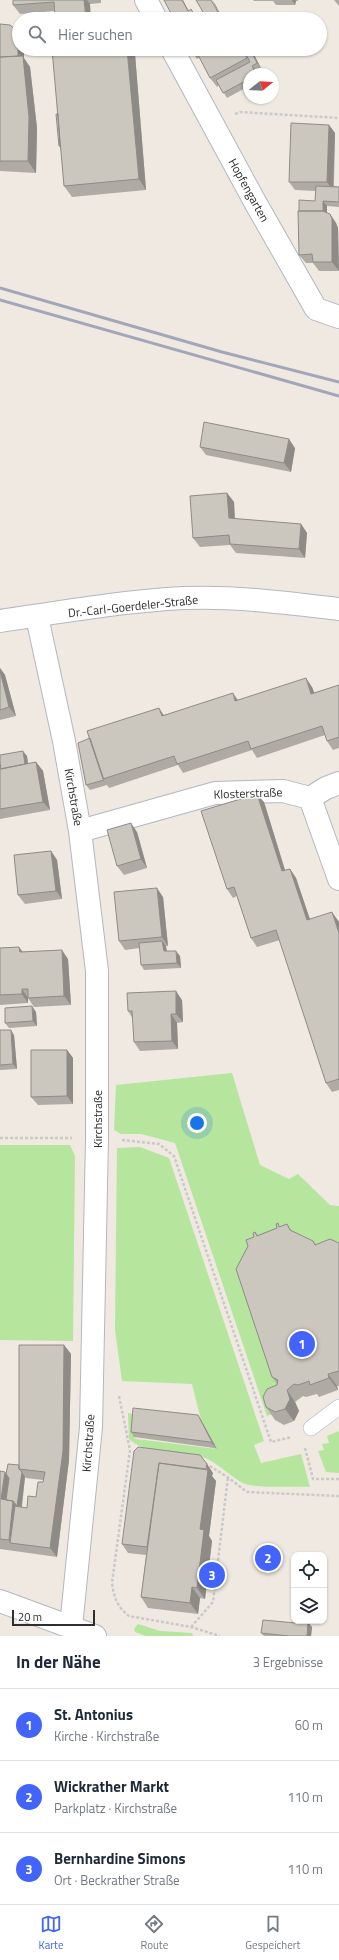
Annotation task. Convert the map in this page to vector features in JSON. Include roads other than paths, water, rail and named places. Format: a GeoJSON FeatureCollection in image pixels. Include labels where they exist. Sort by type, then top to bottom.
{"type":"FeatureCollection","features":[{"type":"Feature","properties":{"kind":"street"},"geometry":{"type":"LineString","coordinates":[[146,0],[152,12]]}},
{"type":"Feature","properties":{"kind":"street","name":"Hopfengarten"},"geometry":{"type":"LineString","coordinates":[[176,56],[255,202],[316,309],[339,317]]}},
{"type":"Feature","properties":{"kind":"street","name":"Dr.-Carl-Goerdeler-Straße"},"geometry":{"type":"LineString","coordinates":[[0,621],[37,617],[92,608],[184,598],[270,601],[339,609]]}},
{"type":"Feature","properties":{"kind":"street","name":"Kirchstraße"},"geometry":{"type":"LineString","coordinates":[[37,617],[64,741],[80,831],[97,971],[97,1138],[91,1427],[71,1627]]}},
{"type":"Feature","properties":{"kind":"street"},"geometry":{"type":"LineString","coordinates":[[339,783],[326,788],[310,798],[339,879]]}},
{"type":"Feature","properties":{"kind":"street","name":"Klosterstraße"},"geometry":{"type":"LineString","coordinates":[[80,831],[215,793],[283,791],[310,798]]}},
{"type":"Feature","properties":{"kind":"street"},"geometry":{"type":"LineString","coordinates":[[0,1601],[95,1636]]}},
{"type":"Feature","properties":{"kind":"lane"},"geometry":{"type":"LineString","coordinates":[[311,1428],[339,1407]]}},
{"type":"Feature","properties":{"kind":"railway"},"geometry":{"type":"LineString","coordinates":[[0,288],[222,352],[339,382]]}},
{"type":"Feature","properties":{"kind":"railway"},"geometry":{"type":"LineString","coordinates":[[0,300],[339,396]]}},
{"type":"Feature","properties":{"kind":"place","name":"St. Antonius"},"geometry":{"type":"Point","coordinates":[302,1344]}},
{"type":"Feature","properties":{"kind":"place","name":"Wickrather Markt"},"geometry":{"type":"Point","coordinates":[268,1558]}},
{"type":"Feature","properties":{"kind":"place","name":"Bernhardine Simons"},"geometry":{"type":"Point","coordinates":[212,1575]}}]}
